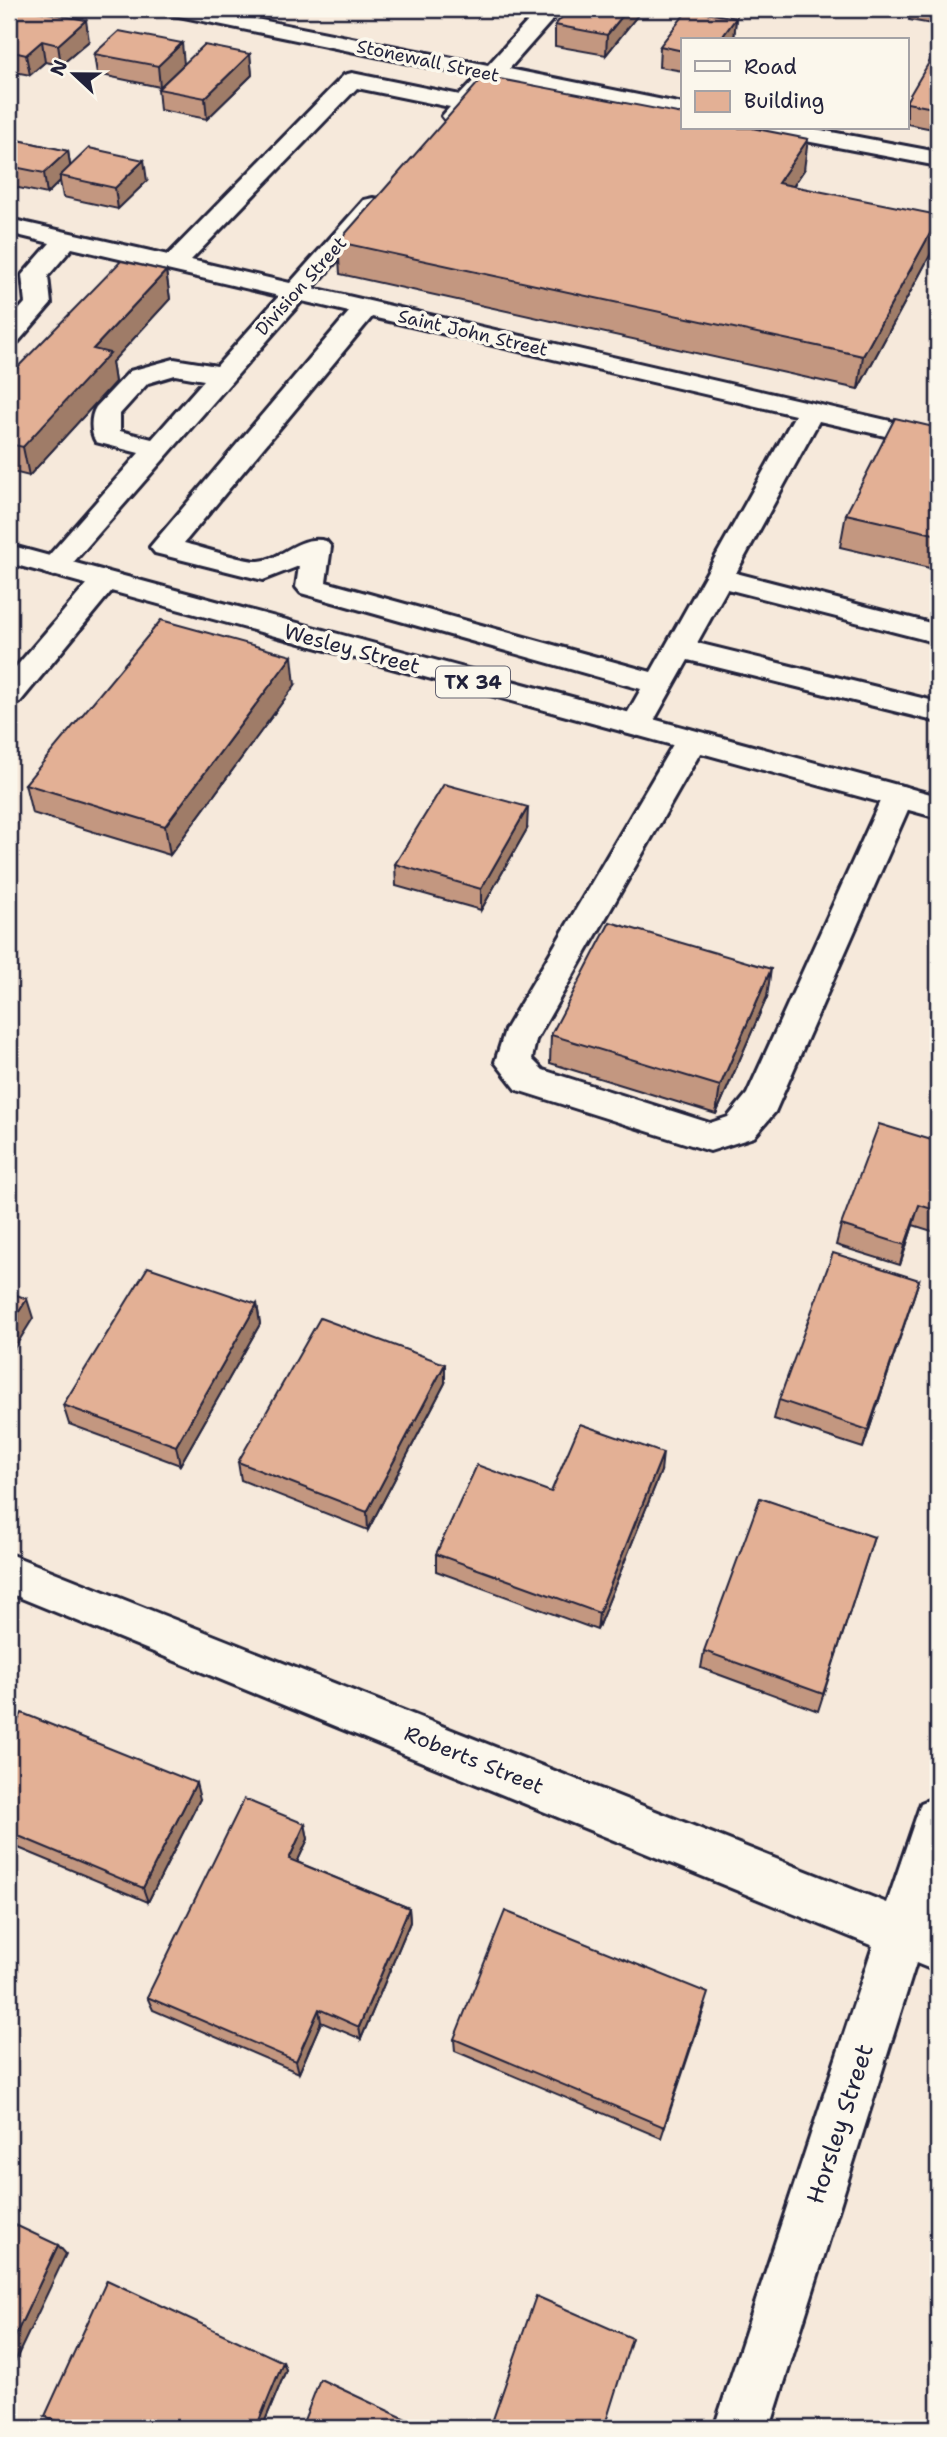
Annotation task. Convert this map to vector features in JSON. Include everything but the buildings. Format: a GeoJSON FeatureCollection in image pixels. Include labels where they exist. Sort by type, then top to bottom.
{"type":"FeatureCollection","features":[{"type":"Feature","properties":{"kind":"street","name":"Stonewall Street"},"geometry":{"type":"LineString","coordinates":[[174,9],[681,111]]}},
{"type":"Feature","properties":{"kind":"street"},"geometry":{"type":"LineString","coordinates":[[438,133],[551,9]]}},
{"type":"Feature","properties":{"kind":"street"},"geometry":{"type":"LineString","coordinates":[[174,264],[352,80],[465,103]]}},
{"type":"Feature","properties":{"kind":"street"},"geometry":{"type":"LineString","coordinates":[[785,130],[938,159]]}},
{"type":"Feature","properties":{"kind":"street","name":"Division Street"},"geometry":{"type":"LineString","coordinates":[[54,567],[393,182]]}},
{"type":"Feature","properties":{"kind":"street","name":"Saint John Street"},"geometry":{"type":"LineString","coordinates":[[9,226],[811,411],[936,435]]}},
{"type":"Feature","properties":{"kind":"street"},"geometry":{"type":"LineString","coordinates":[[9,336],[38,304],[36,275],[67,239]]}},
{"type":"Feature","properties":{"kind":"street"},"geometry":{"type":"LineString","coordinates":[[366,308],[165,547],[263,571],[316,547],[311,587],[658,684]]}},
{"type":"Feature","properties":{"kind":"street"},"geometry":{"type":"LineString","coordinates":[[157,449],[106,436],[106,413],[139,377],[174,368],[222,375]]}},
{"type":"Feature","properties":{"kind":"street"},"geometry":{"type":"LineString","coordinates":[[636,726],[811,411]]}},
{"type":"Feature","properties":{"kind":"street","name":"Wesley Street"},"geometry":{"type":"LineString","coordinates":[[9,554],[938,807]]}},
{"type":"Feature","properties":{"kind":"street"},"geometry":{"type":"LineString","coordinates":[[718,578],[938,634]]}},
{"type":"Feature","properties":{"kind":"street"},"geometry":{"type":"LineString","coordinates":[[9,695],[104,582]]}},
{"type":"Feature","properties":{"kind":"street"},"geometry":{"type":"LineString","coordinates":[[679,648],[938,712]]}},
{"type":"Feature","properties":{"kind":"street"},"geometry":{"type":"LineString","coordinates":[[691,741],[518,1040],[513,1062],[530,1080],[710,1137],[741,1127],[762,1102],[898,796]]}},
{"type":"Feature","properties":{"kind":"street","name":"Roberts Street"},"geometry":{"type":"LineString","coordinates":[[9,1573],[920,1940]]}},
{"type":"Feature","properties":{"kind":"street","name":"Horsley Street"},"geometry":{"type":"LineString","coordinates":[[742,2428],[920,1940],[938,1819]]}}]}
